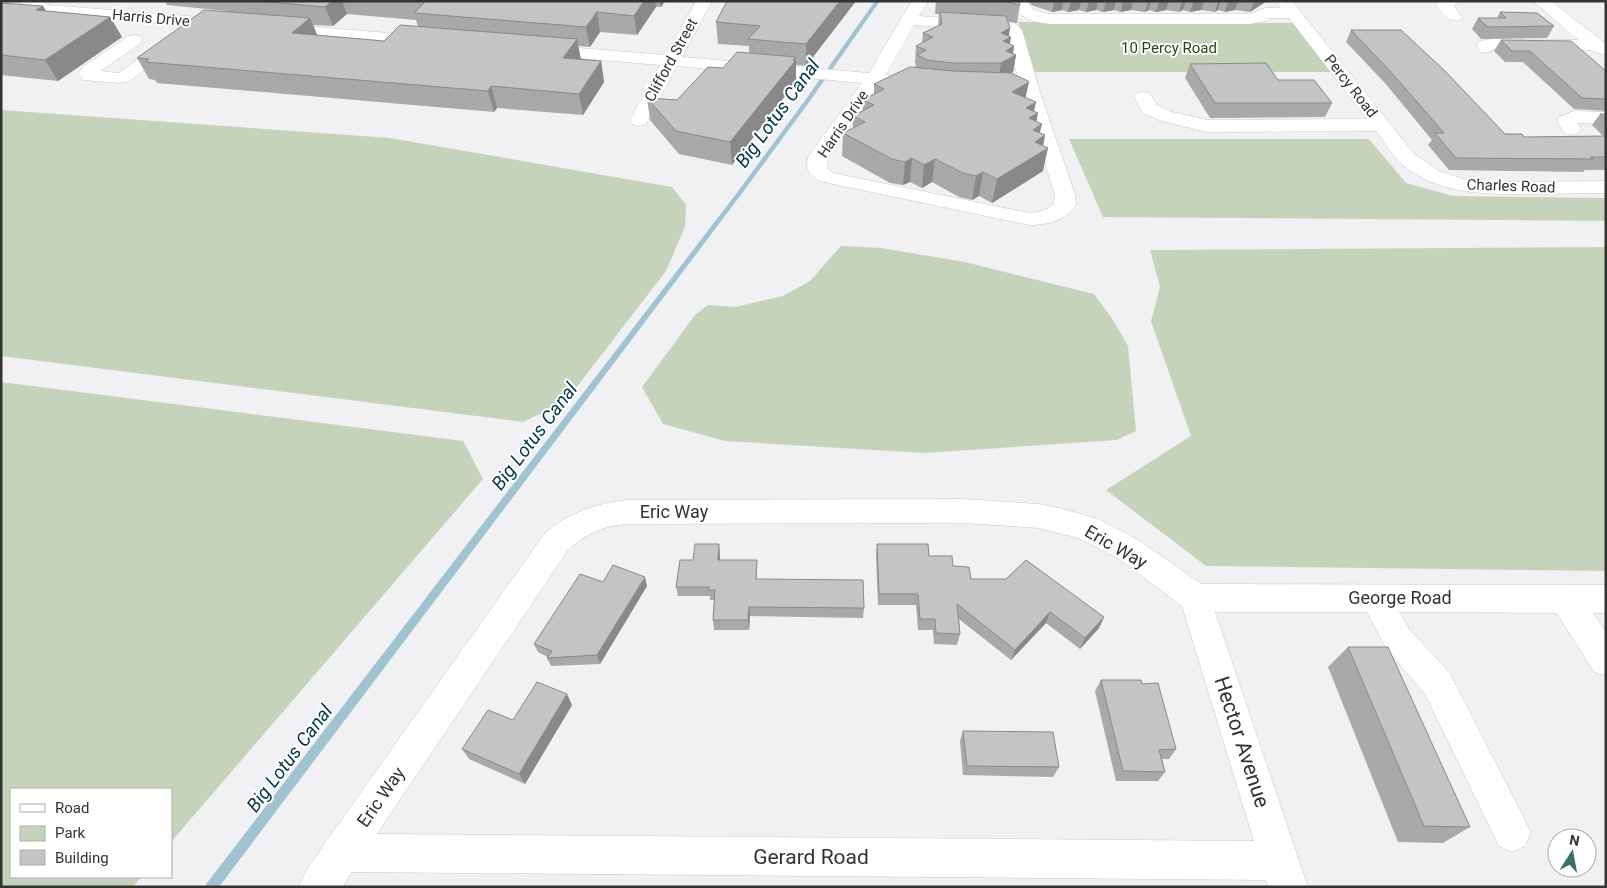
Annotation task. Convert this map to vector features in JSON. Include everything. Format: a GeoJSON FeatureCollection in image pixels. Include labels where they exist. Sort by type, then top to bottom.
{"type":"FeatureCollection","features":[{"type":"Feature","properties":{"kind":"street","name":"Harris Drive"},"geometry":{"type":"LineString","coordinates":[[28,1],[46,9],[237,25]]}},
{"type":"Feature","properties":{"kind":"street","name":"Clifford Street"},"geometry":{"type":"LineString","coordinates":[[639,120],[704,1]]}},
{"type":"Feature","properties":{"kind":"street","name":"Harris Drive"},"geometry":{"type":"LineString","coordinates":[[908,20],[1010,27],[1014,30],[1022,89],[1065,195],[1065,205],[1058,214],[1045,219],[1029,219],[840,181],[826,177],[818,171],[816,165],[818,157],[874,79],[908,20],[920,1]]}},
{"type":"Feature","properties":{"kind":"street"},"geometry":{"type":"LineString","coordinates":[[1019,1],[1025,12],[1045,19],[1250,20],[1260,18],[1261,7],[1289,7]]}},
{"type":"Feature","properties":{"kind":"street"},"geometry":{"type":"LineString","coordinates":[[1541,1],[1601,49]]}},
{"type":"Feature","properties":{"kind":"street","name":"Percy Road"},"geometry":{"type":"LineString","coordinates":[[1289,7],[1408,158],[1419,168]]}},
{"type":"Feature","properties":{"kind":"street"},"geometry":{"type":"LineString","coordinates":[[134,40],[89,71],[87,73],[89,76],[124,77],[198,22]]}},
{"type":"Feature","properties":{"kind":"street"},"geometry":{"type":"LineString","coordinates":[[267,28],[444,42]]}},
{"type":"Feature","properties":{"kind":"street"},"geometry":{"type":"LineString","coordinates":[[1486,48],[1485,45],[1492,44],[1601,49]]}},
{"type":"Feature","properties":{"kind":"street","name":"Harris Drive"},"geometry":{"type":"LineString","coordinates":[[523,49],[842,75],[941,86]]}},
{"type":"Feature","properties":{"kind":"street"},"geometry":{"type":"LineString","coordinates":[[1143,97],[1150,109],[1166,116],[1206,126],[1382,125]]}},
{"type":"Feature","properties":{"kind":"street"},"geometry":{"type":"LineString","coordinates":[[1571,128],[1566,121],[1574,117],[1606,118]]}},
{"type":"Feature","properties":{"kind":"street","name":"Charles Road"},"geometry":{"type":"LineString","coordinates":[[1419,168],[1448,182],[1466,186],[1493,188],[1606,187]]}},
{"type":"Feature","properties":{"kind":"street","name":"Eric Way"},"geometry":{"type":"LineString","coordinates":[[319,887],[556,542],[590,518],[609,514],[637,512],[1007,513],[1050,517],[1089,528],[1122,546],[1195,598]]}},
{"type":"Feature","properties":{"kind":"street","name":"George Road"},"geometry":{"type":"LineString","coordinates":[[1195,598],[1606,599]]}},
{"type":"Feature","properties":{"kind":"street","name":"Hector Avenue"},"geometry":{"type":"LineString","coordinates":[[1195,598],[1284,874]]}},
{"type":"Feature","properties":{"kind":"street"},"geometry":{"type":"LineString","coordinates":[[1376,598],[1392,631],[1437,683],[1512,833]]}},
{"type":"Feature","properties":{"kind":"street"},"geometry":{"type":"LineString","coordinates":[[1566,599],[1606,661]]}},
{"type":"Feature","properties":{"kind":"street","name":"Gerard Road"},"geometry":{"type":"LineString","coordinates":[[342,854],[1284,874]]}},
{"type":"Feature","properties":{"kind":"green space","name":"10 Percy Road"},"geometry":{"type":"Polygon","coordinates":[[[1018,22],[1293,23],[1331,72],[1035,72],[1018,22]]]}},
{"type":"Feature","properties":{"kind":"green space"},"geometry":{"type":"Polygon","coordinates":[[[1,110],[390,138],[672,187],[686,205],[685,227],[666,271],[566,401],[523,422],[1,356],[1,110]]]}},
{"type":"Feature","properties":{"kind":"green space"},"geometry":{"type":"Polygon","coordinates":[[[1069,139],[1369,139],[1406,183],[1453,196],[1606,198],[1606,221],[1103,217],[1069,139]]]}},
{"type":"Feature","properties":{"kind":"green space"},"geometry":{"type":"Polygon","coordinates":[[[841,246],[881,248],[965,262],[1094,294],[1113,320],[1128,346],[1136,431],[1117,440],[924,453],[725,441],[663,424],[642,387],[695,315],[708,305],[735,307],[783,296],[810,281],[841,246]]]}},
{"type":"Feature","properties":{"kind":"green space"},"geometry":{"type":"Polygon","coordinates":[[[1606,247],[1606,571],[1206,566],[1106,490],[1191,436],[1151,321],[1160,287],[1150,250],[1606,247]]]}},
{"type":"Feature","properties":{"kind":"green space"},"geometry":{"type":"Polygon","coordinates":[[[1,382],[463,441],[483,479],[172,841],[172,788],[10,788],[10,878],[140,878],[133,887],[1,887],[1,382]]]}},
{"type":"Feature","properties":{"kind":"building"},"geometry":{"type":"Polygon","coordinates":[[[258,1],[332,1],[325,7],[258,1]]]}},
{"type":"Feature","properties":{"kind":"building"},"geometry":{"type":"Polygon","coordinates":[[[426,1],[644,1],[634,16],[597,12],[586,27],[414,13],[426,1]]]}},
{"type":"Feature","properties":{"kind":"building"},"geometry":{"type":"Polygon","coordinates":[[[727,1],[840,1],[806,44],[748,39],[760,26],[716,22],[727,1]]]}},
{"type":"Feature","properties":{"kind":"building"},"geometry":{"type":"Polygon","coordinates":[[[1004,1],[1019,1],[1020,5],[1004,1]]]}},
{"type":"Feature","properties":{"kind":"building"},"geometry":{"type":"Polygon","coordinates":[[[1,3],[43,6],[36,10],[110,17],[45,60],[1,55],[1,3]]]}},
{"type":"Feature","properties":{"kind":"building"},"geometry":{"type":"Polygon","coordinates":[[[204,10],[310,18],[292,33],[384,41],[400,25],[577,39],[563,58],[601,61],[579,94],[491,86],[488,91],[145,62],[149,59],[137,58],[204,10]]]}},
{"type":"Feature","properties":{"kind":"building"},"geometry":{"type":"Polygon","coordinates":[[[940,12],[1006,16],[1010,28],[1001,33],[1011,37],[1003,41],[1014,46],[1006,51],[1016,55],[1001,63],[953,63],[927,60],[917,55],[926,50],[916,46],[933,37],[923,33],[942,24],[940,12]]]}},
{"type":"Feature","properties":{"kind":"building"},"geometry":{"type":"Polygon","coordinates":[[[1500,12],[1537,13],[1554,26],[1488,27],[1478,18],[1506,18],[1500,12]]]}},
{"type":"Feature","properties":{"kind":"building"},"geometry":{"type":"Polygon","coordinates":[[[1351,30],[1401,30],[1445,71],[1505,134],[1522,134],[1524,137],[1606,136],[1606,157],[1590,157],[1593,159],[1456,158],[1435,133],[1444,133],[1391,72],[1351,30]]]}},
{"type":"Feature","properties":{"kind":"building"},"geometry":{"type":"Polygon","coordinates":[[[1501,40],[1571,41],[1606,71],[1606,99],[1582,98],[1530,51],[1512,51],[1501,40]]]}},
{"type":"Feature","properties":{"kind":"building"},"geometry":{"type":"Polygon","coordinates":[[[737,52],[796,57],[793,60],[795,61],[730,142],[676,131],[647,98],[677,100],[708,67],[723,68],[737,52]]]}},
{"type":"Feature","properties":{"kind":"building"},"geometry":{"type":"Polygon","coordinates":[[[1266,63],[1278,80],[1314,80],[1332,103],[1215,103],[1190,64],[1266,63]]]}},
{"type":"Feature","properties":{"kind":"building"},"geometry":{"type":"Polygon","coordinates":[[[910,67],[1011,73],[1028,81],[1012,92],[1036,102],[1026,108],[1038,113],[1029,118],[1042,124],[1033,130],[1045,135],[1035,142],[1048,148],[997,179],[983,172],[976,176],[963,173],[935,159],[924,165],[912,158],[905,162],[892,159],[843,133],[865,122],[853,116],[874,105],[863,100],[884,89],[874,84],[910,67]]]}},
{"type":"Feature","properties":{"kind":"building"},"geometry":{"type":"Polygon","coordinates":[[[695,544],[719,544],[718,560],[757,560],[756,579],[863,580],[864,608],[749,607],[748,620],[713,620],[715,590],[709,590],[709,587],[676,587],[680,560],[693,560],[695,544]]]}},
{"type":"Feature","properties":{"kind":"building"},"geometry":{"type":"Polygon","coordinates":[[[877,544],[928,544],[929,556],[952,556],[953,566],[969,567],[971,579],[1006,579],[1026,560],[1104,617],[1085,638],[1050,612],[1015,650],[957,604],[960,634],[936,633],[935,619],[920,619],[918,594],[879,594],[877,544]]]}},
{"type":"Feature","properties":{"kind":"building"},"geometry":{"type":"Polygon","coordinates":[[[613,565],[645,577],[597,655],[547,658],[552,651],[534,644],[580,574],[603,582],[613,565]]]}},
{"type":"Feature","properties":{"kind":"building"},"geometry":{"type":"Polygon","coordinates":[[[1348,647],[1388,647],[1470,827],[1424,826],[1348,647]]]}},
{"type":"Feature","properties":{"kind":"building"},"geometry":{"type":"Polygon","coordinates":[[[1101,680],[1141,680],[1142,684],[1158,683],[1176,749],[1159,750],[1165,772],[1123,771],[1101,680]]]}},
{"type":"Feature","properties":{"kind":"building"},"geometry":{"type":"Polygon","coordinates":[[[537,682],[567,694],[519,774],[462,749],[488,710],[513,720],[537,682]]]}},
{"type":"Feature","properties":{"kind":"building"},"geometry":{"type":"Polygon","coordinates":[[[963,731],[1053,732],[1059,767],[967,766],[963,731]]]}},
{"type":"Feature","properties":{"kind":"waterway","name":"Big Lotus Canal"},"geometry":{"type":"LineString","coordinates":[[211,887],[738,195],[878,1]]}}]}
